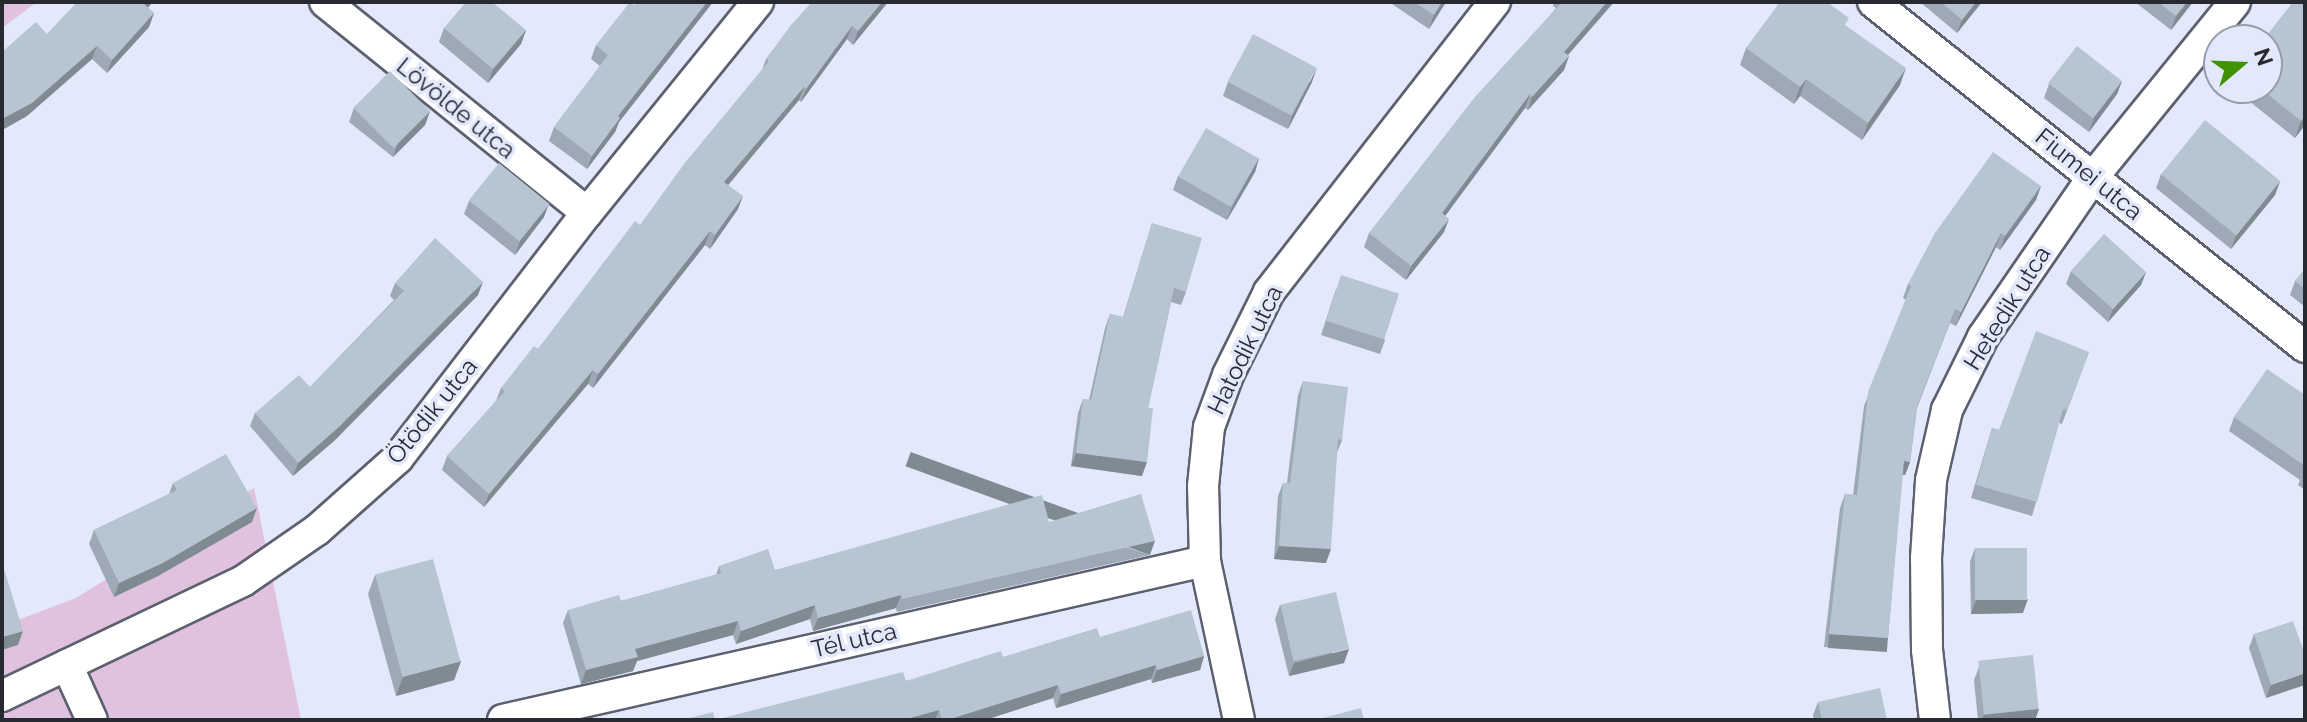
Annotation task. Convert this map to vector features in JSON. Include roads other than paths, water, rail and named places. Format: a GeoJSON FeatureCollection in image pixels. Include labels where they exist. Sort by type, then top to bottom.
{"type":"FeatureCollection","features":[{"type":"Feature","properties":{"kind":"street","name":"Lövölde utca"},"geometry":{"type":"LineString","coordinates":[[325,2],[587,213]]}},
{"type":"Feature","properties":{"kind":"street","name":"Ötödik utca"},"geometry":{"type":"LineString","coordinates":[[2,696],[243,581],[317,530],[398,458],[587,213],[758,2]]}},
{"type":"Feature","properties":{"kind":"street","name":"Hatodik utca"},"geometry":{"type":"LineString","coordinates":[[1239,720],[1205,561],[1203,486],[1209,427],[1228,375],[1269,292],[1495,2]]}},
{"type":"Feature","properties":{"kind":"street","name":"Fiumei utca"},"geometry":{"type":"LineString","coordinates":[[1873,2],[2305,347]]}},
{"type":"Feature","properties":{"kind":"street","name":"Hetedik utca"},"geometry":{"type":"LineString","coordinates":[[1935,720],[1927,650],[1926,558],[1931,480],[1947,410],[1983,337],[2093,177],[2235,2]]}},
{"type":"Feature","properties":{"kind":"street","name":"Tél utca"},"geometry":{"type":"LineString","coordinates":[[503,720],[1205,561]]}},
{"type":"Feature","properties":{"kind":"street"},"geometry":{"type":"LineString","coordinates":[[67,665],[92,720]]}}]}
